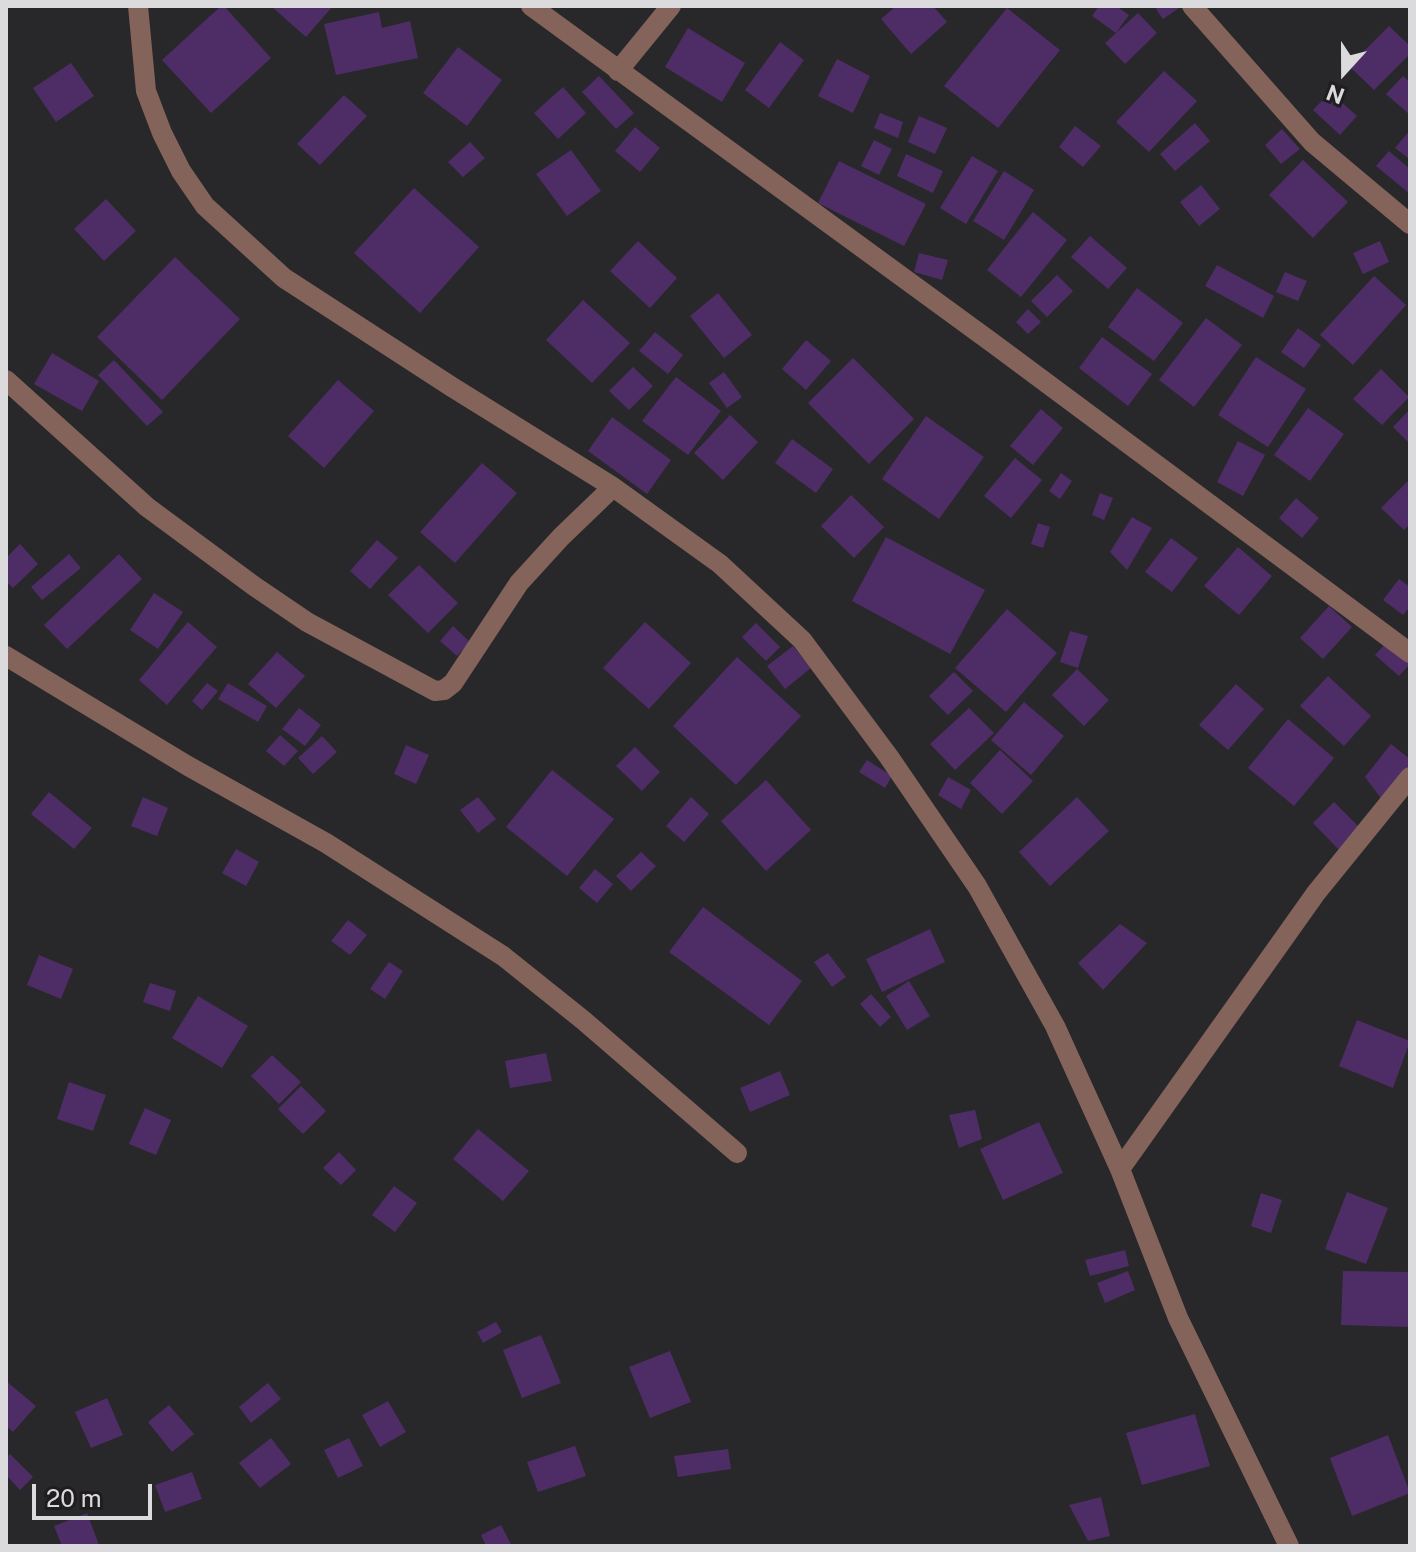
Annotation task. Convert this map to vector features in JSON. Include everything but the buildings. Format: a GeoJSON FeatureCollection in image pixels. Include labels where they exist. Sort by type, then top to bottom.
{"type":"FeatureCollection","features":[{"type":"Feature","properties":{"kind":"street"},"geometry":{"type":"LineString","coordinates":[[138,6],[146,91],[175,159],[205,206],[284,278],[613,487],[720,564],[802,640],[881,745],[977,886],[1055,1026],[1120,1169],[1178,1318],[1289,1546]]}},
{"type":"Feature","properties":{"kind":"street"},"geometry":{"type":"LineString","coordinates":[[531,6],[1410,653]]}},
{"type":"Feature","properties":{"kind":"street"},"geometry":{"type":"LineString","coordinates":[[618,71],[671,6]]}},
{"type":"Feature","properties":{"kind":"street"},"geometry":{"type":"LineString","coordinates":[[1192,6],[1312,142],[1410,224]]}},
{"type":"Feature","properties":{"kind":"street"},"geometry":{"type":"LineString","coordinates":[[6,380],[147,507],[254,586],[307,622],[435,691],[444,690],[453,683],[519,583],[613,487]]}},
{"type":"Feature","properties":{"kind":"street"},"geometry":{"type":"LineString","coordinates":[[6,656],[188,766],[326,843],[503,956],[583,1020],[737,1153]]}},
{"type":"Feature","properties":{"kind":"street"},"geometry":{"type":"LineString","coordinates":[[1120,1169],[1316,893],[1410,777]]}}]}
